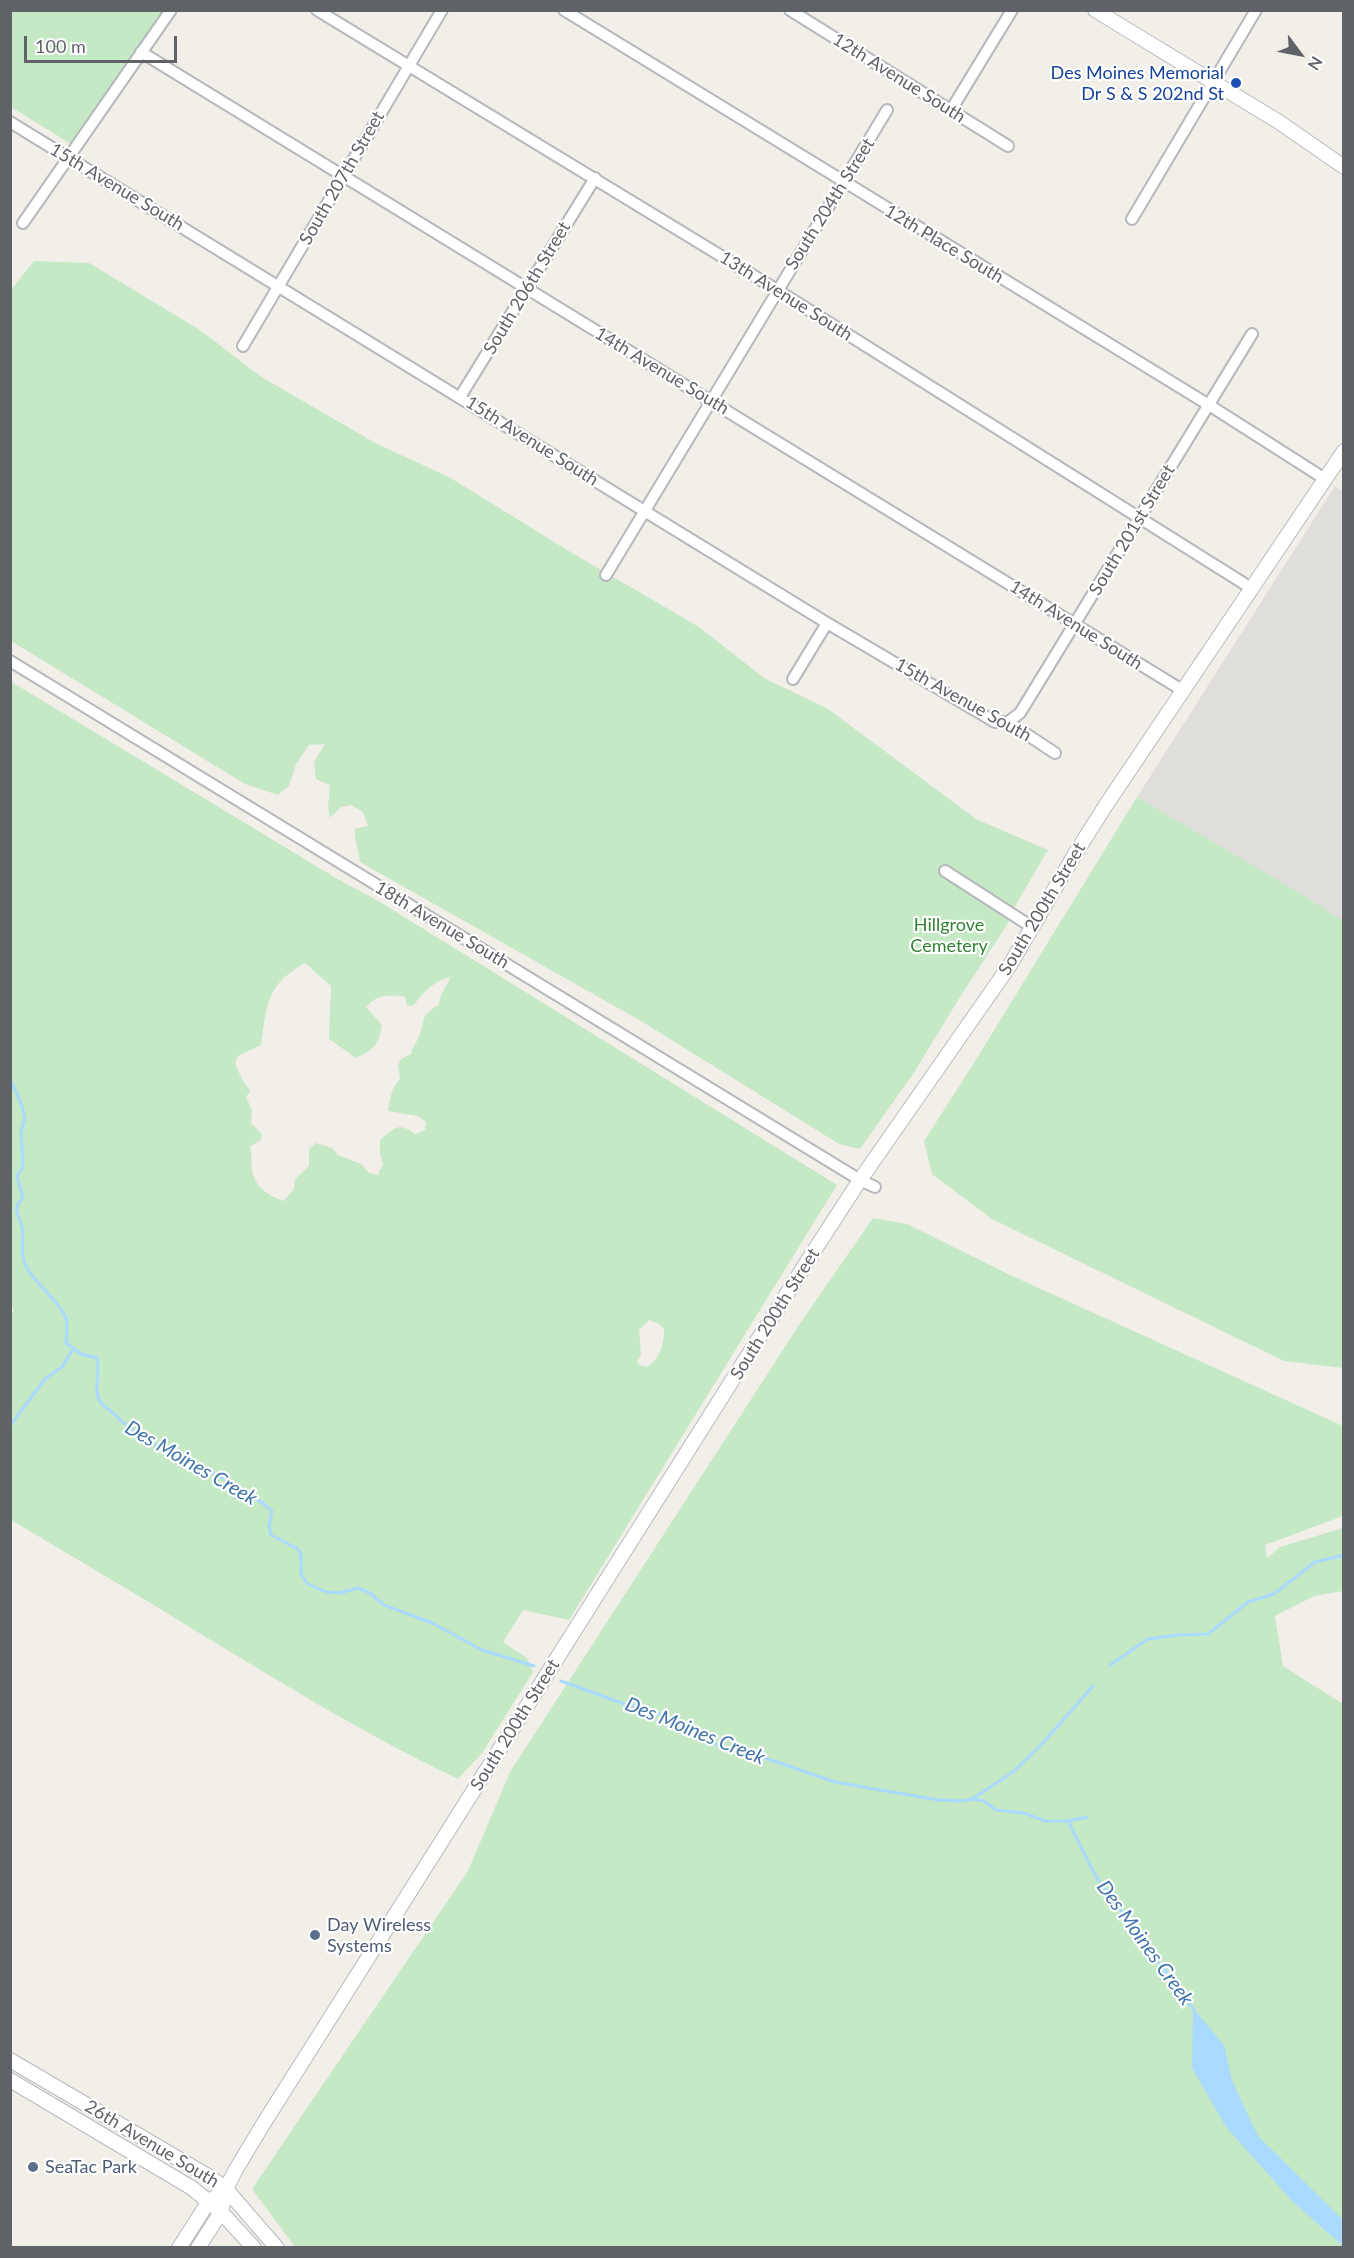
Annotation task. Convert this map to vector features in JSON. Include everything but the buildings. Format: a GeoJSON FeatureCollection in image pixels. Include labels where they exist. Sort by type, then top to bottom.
{"type":"FeatureCollection","features":[{"type":"Feature","properties":{"kind":"main road"},"geometry":{"type":"LineString","coordinates":[[1095,10],[1295,133],[1344,167]]}},
{"type":"Feature","properties":{"kind":"main road","name":"South 200th Street"},"geometry":{"type":"LineString","coordinates":[[198,2247],[221,2212],[226,2189],[235,2171],[311,2047],[860,1180],[964,1033],[1032,927],[1075,854],[1182,690],[1344,451]]}},
{"type":"Feature","properties":{"kind":"main road","name":"26th Avenue South"},"geometry":{"type":"LineString","coordinates":[[10,2060],[189,2164],[226,2189],[277,2247]]}},
{"type":"Feature","properties":{"kind":"main road","name":"26th Avenue South"},"geometry":{"type":"LineString","coordinates":[[10,2080],[74,2120],[179,2180],[209,2201],[254,2247]]}},
{"type":"Feature","properties":{"kind":"main road","name":"South 200th Street"},"geometry":{"type":"LineString","coordinates":[[179,2247],[209,2201],[226,2189]]}},
{"type":"Feature","properties":{"kind":"street"},"geometry":{"type":"LineString","coordinates":[[23,223],[171,10]]}},
{"type":"Feature","properties":{"kind":"street","name":"13th Avenue South"},"geometry":{"type":"LineString","coordinates":[[317,10],[777,290],[1251,588]]}},
{"type":"Feature","properties":{"kind":"street","name":"South 207th Street"},"geometry":{"type":"LineString","coordinates":[[243,346],[442,10]]}},
{"type":"Feature","properties":{"kind":"street","name":"12th Place South"},"geometry":{"type":"LineString","coordinates":[[564,10],[1209,405],[1325,479]]}},
{"type":"Feature","properties":{"kind":"street","name":"12th Avenue South"},"geometry":{"type":"LineString","coordinates":[[790,10],[1008,146]]}},
{"type":"Feature","properties":{"kind":"street"},"geometry":{"type":"LineString","coordinates":[[951,110],[1012,10]]}},
{"type":"Feature","properties":{"kind":"street"},"geometry":{"type":"LineString","coordinates":[[1132,219],[1256,10]]}},
{"type":"Feature","properties":{"kind":"street","name":"14th Avenue South"},"geometry":{"type":"LineString","coordinates":[[141,52],[1182,690]]}},
{"type":"Feature","properties":{"kind":"street","name":"South 204th Street"},"geometry":{"type":"LineString","coordinates":[[606,575],[887,110]]}},
{"type":"Feature","properties":{"kind":"street","name":"15th Avenue South"},"geometry":{"type":"LineString","coordinates":[[10,122],[827,623],[995,722],[1008,722],[1055,753]]}},
{"type":"Feature","properties":{"kind":"street","name":"South 206th Street"},"geometry":{"type":"LineString","coordinates":[[460,398],[594,178]]}},
{"type":"Feature","properties":{"kind":"street","name":"South 201st Street"},"geometry":{"type":"LineString","coordinates":[[1008,722],[1020,713],[1252,334]]}},
{"type":"Feature","properties":{"kind":"street"},"geometry":{"type":"LineString","coordinates":[[793,679],[827,623]]}},
{"type":"Feature","properties":{"kind":"street","name":"18th Avenue South"},"geometry":{"type":"LineString","coordinates":[[10,661],[860,1180],[875,1187]]}},
{"type":"Feature","properties":{"kind":"street"},"geometry":{"type":"LineString","coordinates":[[945,871],[1032,927]]}},
{"type":"Feature","properties":{"kind":"shaded area"},"geometry":{"type":"Polygon","coordinates":[[[1335,486],[1344,492],[1343,922],[1137,797],[1335,486]]]}},
{"type":"Feature","properties":{"kind":"green space"},"geometry":{"type":"Polygon","coordinates":[[[158,10],[166,16],[76,147],[11,107],[10,11],[158,10]]]}},
{"type":"Feature","properties":{"kind":"green space","name":"Hillgrove Cemetery"},"geometry":{"type":"Polygon","coordinates":[[[34,261],[89,263],[200,330],[260,376],[377,444],[449,477],[572,553],[699,627],[764,678],[828,709],[976,819],[1048,850],[1008,918],[1010,920],[913,1074],[860,1149],[839,1144],[641,1021],[360,862],[355,829],[368,826],[363,812],[351,805],[341,807],[330,818],[328,807],[330,785],[316,779],[314,762],[325,744],[309,745],[296,764],[289,786],[278,795],[245,784],[11,641],[10,291],[34,261]]]}},
{"type":"Feature","properties":{"kind":"green space"},"geometry":{"type":"Polygon","coordinates":[[[10,681],[336,878],[380,902],[837,1185],[569,1620],[523,1610],[503,1642],[527,1658],[533,1672],[482,1753],[458,1779],[323,1707],[11,1520],[10,1316],[14,1310],[10,1301],[10,681]],[[305,963],[283,979],[271,997],[267,1007],[261,1045],[238,1056],[235,1064],[250,1091],[246,1097],[252,1110],[251,1123],[262,1134],[260,1141],[250,1146],[253,1175],[263,1190],[284,1201],[294,1189],[295,1179],[309,1166],[309,1149],[316,1143],[332,1148],[338,1155],[361,1164],[369,1173],[378,1175],[383,1164],[380,1140],[389,1132],[401,1127],[416,1134],[425,1130],[426,1122],[418,1116],[388,1111],[390,1098],[400,1079],[398,1065],[401,1059],[411,1054],[426,1015],[439,1005],[450,977],[430,987],[414,1005],[407,1006],[405,997],[394,996],[384,996],[370,1003],[366,1007],[382,1025],[381,1032],[375,1046],[356,1058],[329,1039],[331,986],[305,963]],[[649,1320],[639,1330],[641,1354],[637,1362],[641,1366],[648,1367],[661,1350],[664,1329],[649,1320]]]}},
{"type":"Feature","properties":{"kind":"green space"},"geometry":{"type":"Polygon","coordinates":[[[1137,797],[1343,921],[1343,1368],[1284,1361],[992,1219],[932,1174],[924,1141],[1137,797]]]}},
{"type":"Feature","properties":{"kind":"green space"},"geometry":{"type":"Polygon","coordinates":[[[873,1218],[907,1224],[1010,1275],[1343,1426],[1343,1516],[1265,1545],[1267,1558],[1280,1547],[1343,1528],[1343,1591],[1314,1596],[1275,1616],[1283,1666],[1343,1704],[1343,2247],[295,2247],[252,2189],[468,1871],[510,1772],[801,1322],[873,1218]]]}},
{"type":"Feature","properties":{"kind":"water"},"geometry":{"type":"Polygon","coordinates":[[[1193,2008],[1224,2045],[1232,2081],[1258,2136],[1343,2220],[1343,2246],[1292,2201],[1226,2127],[1192,2068],[1193,2008]]]}},
{"type":"Feature","properties":{"kind":"waterway","name":"Des Moines Creek"},"geometry":{"type":"LineString","coordinates":[[10,1078],[25,1118],[21,1132],[23,1167],[17,1176],[23,1198],[17,1206],[17,1212],[22,1227],[25,1263],[31,1274],[65,1316],[66,1343],[81,1354],[97,1358],[97,1393],[102,1404],[149,1441],[233,1484],[272,1511],[269,1526],[271,1535],[298,1549],[301,1555],[301,1574],[308,1584],[326,1592],[340,1593],[358,1588],[370,1593],[384,1605],[432,1623],[482,1650],[534,1666]]}},
{"type":"Feature","properties":{"kind":"waterway","name":"Des Moines Creek"},"geometry":{"type":"LineString","coordinates":[[10,1426],[45,1379],[62,1367],[73,1349]]}},
{"type":"Feature","properties":{"kind":"waterway","name":"Des Moines Creek"},"geometry":{"type":"LineString","coordinates":[[1110,1665],[1148,1639],[1208,1634],[1248,1602],[1274,1594],[1315,1562],[1344,1555]]}},
{"type":"Feature","properties":{"kind":"waterway","name":"Des Moines Creek"},"geometry":{"type":"LineString","coordinates":[[561,1681],[627,1705],[652,1710],[699,1737],[728,1749],[756,1755],[835,1782],[938,1800],[984,1801],[996,1810],[1024,1813],[1045,1821],[1068,1821],[1087,1817]]}},
{"type":"Feature","properties":{"kind":"waterway","name":"Des Moines Creek"},"geometry":{"type":"LineString","coordinates":[[972,1799],[1013,1772],[1042,1744],[1093,1686]]}},
{"type":"Feature","properties":{"kind":"waterway","name":"Des Moines Creek"},"geometry":{"type":"LineString","coordinates":[[1068,1821],[1096,1877],[1194,2010]]}},
{"type":"Feature","properties":{"kind":"place","name":"Des Moines Memorial Dr S & S 202nd St"},"geometry":{"type":"Point","coordinates":[1236,83]}},
{"type":"Feature","properties":{"kind":"place","name":"Day Wireless Systems"},"geometry":{"type":"Point","coordinates":[315,1935]}},
{"type":"Feature","properties":{"kind":"place","name":"SeaTac Park"},"geometry":{"type":"Point","coordinates":[33,2167]}}]}
